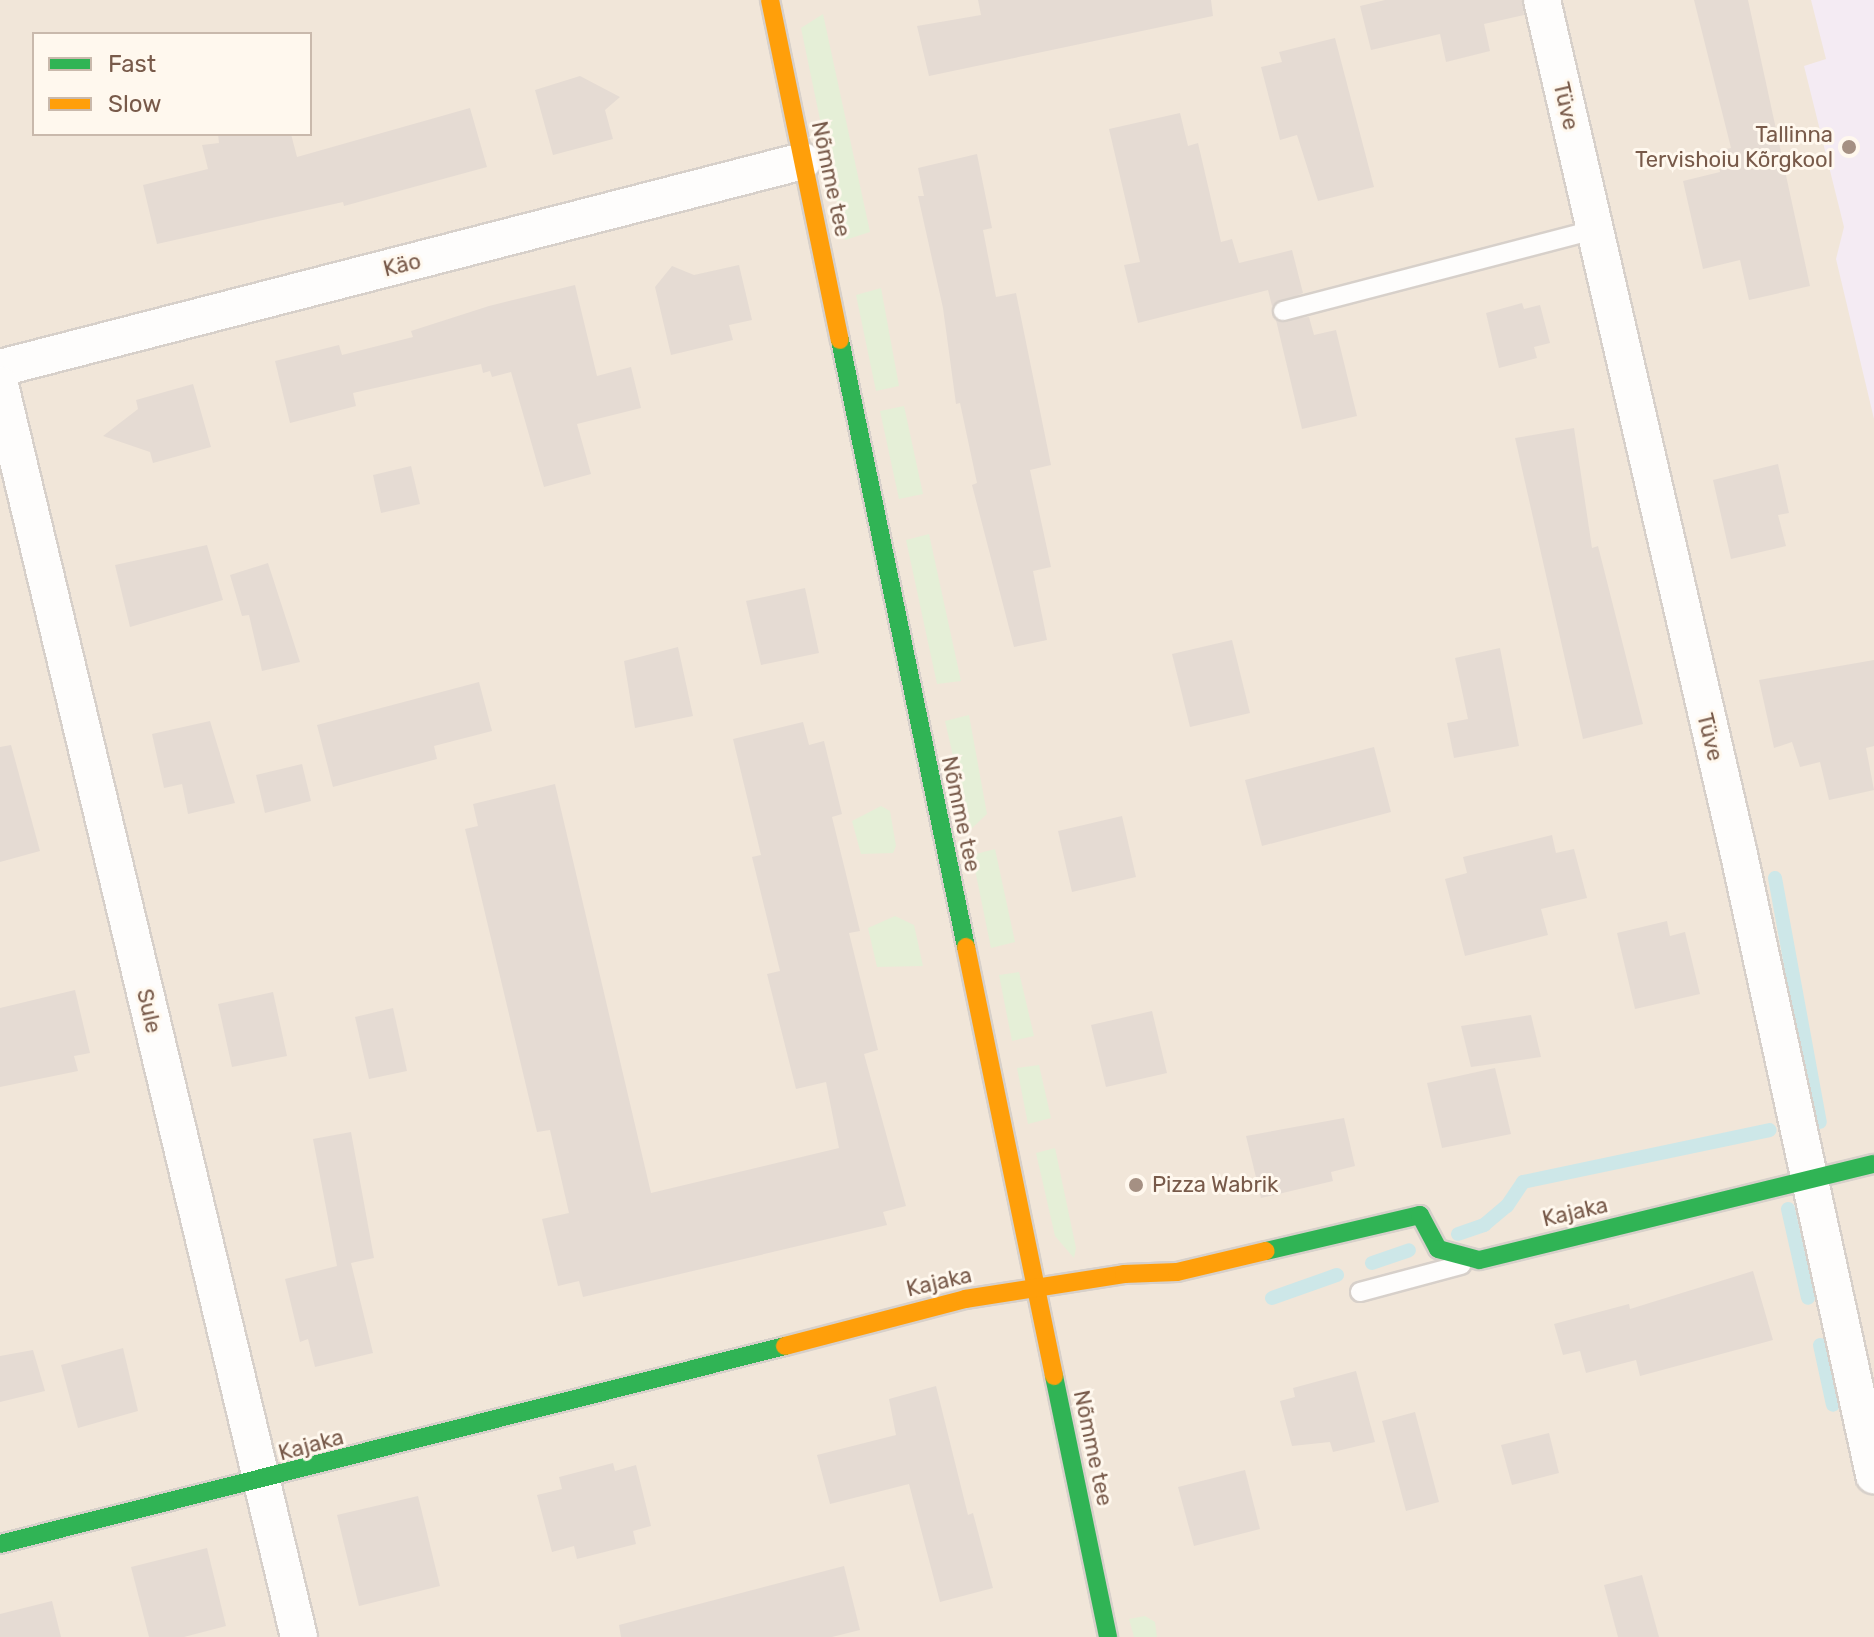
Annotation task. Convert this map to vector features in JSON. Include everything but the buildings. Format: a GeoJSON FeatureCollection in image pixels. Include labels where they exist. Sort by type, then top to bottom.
{"type":"FeatureCollection","features":[{"type":"Feature","properties":{"kind":"street","name":"Nõmme tee"},"geometry":{"type":"LineString","coordinates":[[770,0],[1108,1637]]}},
{"type":"Feature","properties":{"kind":"street","name":"Tüve"},"geometry":{"type":"LineString","coordinates":[[1542,0],[1738,850],[1806,1182],[1874,1475]]}},
{"type":"Feature","properties":{"kind":"street","name":"Käo"},"geometry":{"type":"LineString","coordinates":[[0,368],[803,161]]}},
{"type":"Feature","properties":{"kind":"street","name":"Sule"},"geometry":{"type":"LineString","coordinates":[[0,385],[299,1637]]}},
{"type":"Feature","properties":{"kind":"street","name":"Kajaka"},"geometry":{"type":"LineString","coordinates":[[0,1544],[261,1482],[965,1299],[1124,1274],[1177,1272],[1420,1215],[1438,1249],[1455,1258],[1479,1260],[1874,1164]]}},
{"type":"Feature","properties":{"kind":"lane"},"geometry":{"type":"LineString","coordinates":[[1283,311],[1594,230]]}},
{"type":"Feature","properties":{"kind":"lane"},"geometry":{"type":"LineString","coordinates":[[1360,1292],[1479,1260]]}},
{"type":"Feature","properties":{"kind":"shaded area"},"geometry":{"type":"Polygon","coordinates":[[[0,0],[1874,0],[1874,1637],[0,1637],[0,0]]]}},
{"type":"Feature","properties":{"kind":"shaded area","name":"Tallinna Tervishoiu Kõrgkool"},"geometry":{"type":"Polygon","coordinates":[[[1811,0],[1874,0],[1874,419],[1836,259],[1844,227],[1804,66],[1826,59],[1811,0]]]}},
{"type":"Feature","properties":{"kind":"green space"},"geometry":{"type":"Polygon","coordinates":[[[823,14],[870,232],[845,240],[801,28],[823,14]]]}},
{"type":"Feature","properties":{"kind":"green space"},"geometry":{"type":"Polygon","coordinates":[[[881,288],[899,386],[876,391],[856,295],[881,288]]]}},
{"type":"Feature","properties":{"kind":"green space"},"geometry":{"type":"Polygon","coordinates":[[[904,406],[923,494],[899,499],[880,411],[904,406]]]}},
{"type":"Feature","properties":{"kind":"green space"},"geometry":{"type":"Polygon","coordinates":[[[929,534],[961,681],[937,684],[906,540],[929,534]]]}},
{"type":"Feature","properties":{"kind":"green space"},"geometry":{"type":"Polygon","coordinates":[[[969,715],[987,814],[970,830],[945,721],[969,715]]]}},
{"type":"Feature","properties":{"kind":"green space"},"geometry":{"type":"Polygon","coordinates":[[[881,806],[890,811],[896,846],[893,853],[861,854],[852,821],[881,806]]]}},
{"type":"Feature","properties":{"kind":"green space"},"geometry":{"type":"Polygon","coordinates":[[[995,849],[1015,942],[991,948],[972,855],[995,849]]]}},
{"type":"Feature","properties":{"kind":"green space"},"geometry":{"type":"Polygon","coordinates":[[[895,916],[914,925],[923,966],[877,967],[868,928],[895,916]]]}},
{"type":"Feature","properties":{"kind":"green space"},"geometry":{"type":"Polygon","coordinates":[[[1019,972],[1034,1036],[1012,1041],[999,975],[1019,972]]]}},
{"type":"Feature","properties":{"kind":"green space"},"geometry":{"type":"Polygon","coordinates":[[[1039,1065],[1051,1118],[1028,1124],[1017,1068],[1039,1065]]]}},
{"type":"Feature","properties":{"kind":"green space"},"geometry":{"type":"Polygon","coordinates":[[[1055,1148],[1076,1248],[1074,1258],[1055,1236],[1036,1153],[1055,1148]]]}},
{"type":"Feature","properties":{"kind":"green space"},"geometry":{"type":"Polygon","coordinates":[[[1145,1616],[1155,1622],[1157,1637],[1134,1637],[1129,1619],[1145,1616]]]}},
{"type":"Feature","properties":{"kind":"waterway"},"geometry":{"type":"LineString","coordinates":[[1775,878],[1820,1122]]}},
{"type":"Feature","properties":{"kind":"waterway"},"geometry":{"type":"LineString","coordinates":[[1458,1234],[1484,1225],[1507,1206],[1523,1182],[1770,1130]]}},
{"type":"Feature","properties":{"kind":"waterway"},"geometry":{"type":"LineString","coordinates":[[1788,1209],[1808,1298]]}},
{"type":"Feature","properties":{"kind":"waterway"},"geometry":{"type":"LineString","coordinates":[[1372,1263],[1409,1250]]}},
{"type":"Feature","properties":{"kind":"waterway"},"geometry":{"type":"LineString","coordinates":[[1272,1298],[1337,1275]]}},
{"type":"Feature","properties":{"kind":"waterway"},"geometry":{"type":"LineString","coordinates":[[1820,1345],[1833,1405]]}},
{"type":"Feature","properties":{"kind":"traffic: fast"},"geometry":{"type":"LineString","coordinates":[[840,340],[966,947]]}},
{"type":"Feature","properties":{"kind":"traffic: fast"},"geometry":{"type":"LineString","coordinates":[[1266,1251],[1420,1215],[1438,1249],[1479,1260],[1874,1164]]}},
{"type":"Feature","properties":{"kind":"traffic: fast"},"geometry":{"type":"LineString","coordinates":[[0,1544],[785,1346]]}},
{"type":"Feature","properties":{"kind":"traffic: fast"},"geometry":{"type":"LineString","coordinates":[[1054,1376],[1108,1637]]}},
{"type":"Feature","properties":{"kind":"traffic: slow"},"geometry":{"type":"LineString","coordinates":[[770,0],[840,340]]}},
{"type":"Feature","properties":{"kind":"traffic: slow"},"geometry":{"type":"LineString","coordinates":[[966,947],[1054,1376]]}},
{"type":"Feature","properties":{"kind":"traffic: slow"},"geometry":{"type":"LineString","coordinates":[[785,1346],[965,1299],[1124,1274],[1177,1272],[1266,1251]]}},
{"type":"Feature","properties":{"kind":"place","name":"Tallinna Tervishoiu Kõrgkool"},"geometry":{"type":"Point","coordinates":[1849,147]}},
{"type":"Feature","properties":{"kind":"place","name":"Pizza Wabrik"},"geometry":{"type":"Point","coordinates":[1136,1185]}}]}
